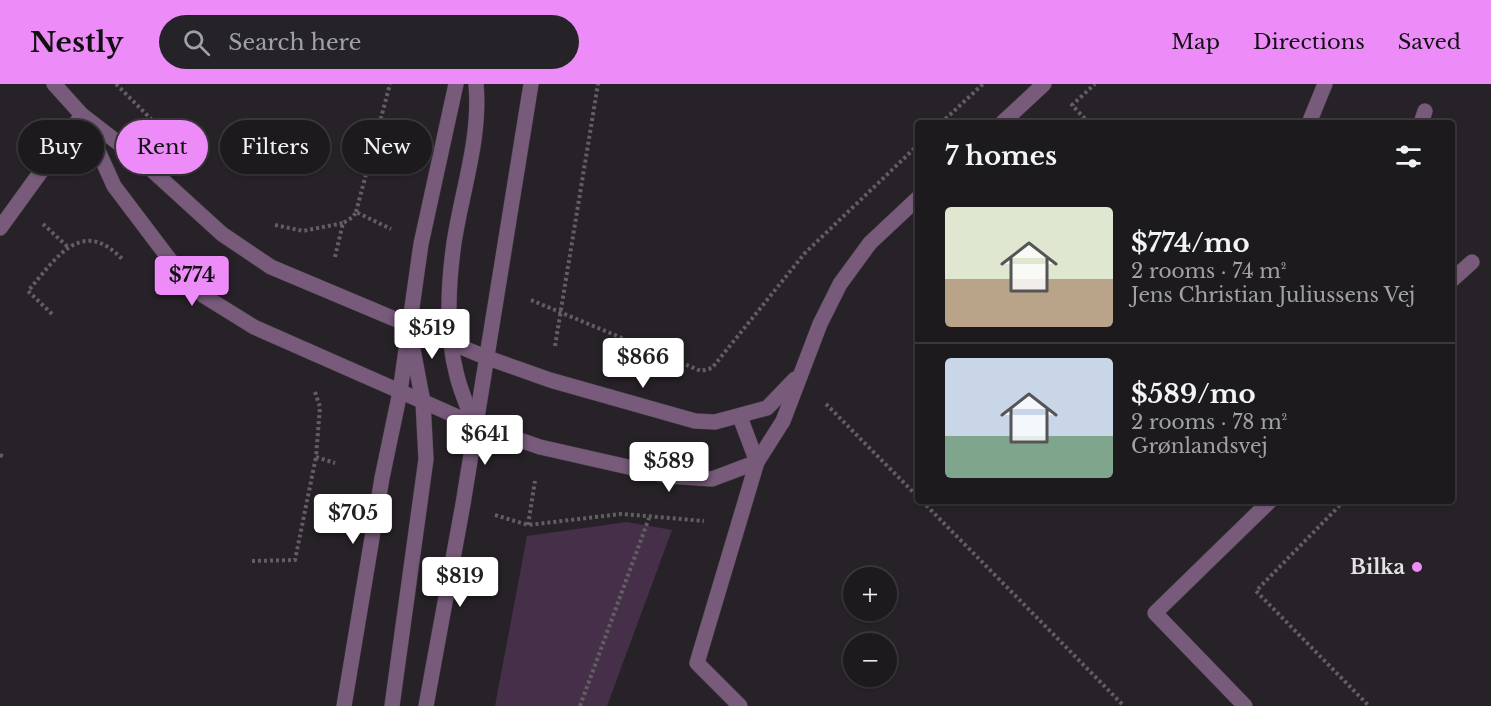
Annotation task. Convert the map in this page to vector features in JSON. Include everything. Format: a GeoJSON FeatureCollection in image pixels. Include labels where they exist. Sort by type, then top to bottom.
{"type":"FeatureCollection","features":[{"type":"Feature","properties":{"kind":"street"},"geometry":{"type":"LineString","coordinates":[[54,84],[82,115],[144,162],[222,234],[271,267],[485,357],[550,380],[695,421],[716,422],[767,408],[800,375]]}},
{"type":"Feature","properties":{"kind":"street"},"geometry":{"type":"LineString","coordinates":[[344,706],[376,511],[400,392],[421,244],[456,84]]}},
{"type":"Feature","properties":{"kind":"street"},"geometry":{"type":"LineString","coordinates":[[474,424],[457,376],[451,343],[452,261],[478,113],[476,84]]}},
{"type":"Feature","properties":{"kind":"street"},"geometry":{"type":"LineString","coordinates":[[426,706],[463,504],[474,424],[531,84]]}},
{"type":"Feature","properties":{"kind":"street"},"geometry":{"type":"LineString","coordinates":[[1005,120],[1044,84]]}},
{"type":"Feature","properties":{"kind":"street"},"geometry":{"type":"LineString","coordinates":[[1311,120],[1325,84]]}},
{"type":"Feature","properties":{"kind":"street"},"geometry":{"type":"LineString","coordinates":[[0,228],[82,115]]}},
{"type":"Feature","properties":{"kind":"street"},"geometry":{"type":"LineString","coordinates":[[82,115],[114,186],[170,260],[204,296],[254,327],[474,424],[540,447],[668,476],[712,479],[757,462]]}},
{"type":"Feature","properties":{"kind":"street"},"geometry":{"type":"LineString","coordinates":[[740,706],[697,663],[757,462],[783,421],[800,375],[840,284],[870,243],[915,201]]}},
{"type":"Feature","properties":{"kind":"street"},"geometry":{"type":"LineString","coordinates":[[1455,277],[1472,262]]}},
{"type":"Feature","properties":{"kind":"street"},"geometry":{"type":"LineString","coordinates":[[392,706],[424,492],[426,459],[423,402],[408,325]]}},
{"type":"Feature","properties":{"kind":"street"},"geometry":{"type":"LineString","coordinates":[[740,417],[757,462]]}},
{"type":"Feature","properties":{"kind":"street"},"geometry":{"type":"LineString","coordinates":[[1245,706],[1155,613],[1267,504]]}},
{"type":"Feature","properties":{"kind":"path"},"geometry":{"type":"LineString","coordinates":[[116,84],[152,120]]}},
{"type":"Feature","properties":{"kind":"path"},"geometry":{"type":"LineString","coordinates":[[267,221],[277,227],[303,231],[343,223],[353,218],[390,84]]}},
{"type":"Feature","properties":{"kind":"path"},"geometry":{"type":"LineString","coordinates":[[550,380],[598,84]]}},
{"type":"Feature","properties":{"kind":"path"},"geometry":{"type":"LineString","coordinates":[[944,120],[983,84]]}},
{"type":"Feature","properties":{"kind":"path"},"geometry":{"type":"LineString","coordinates":[[1086,120],[1072,105],[1095,84]]}},
{"type":"Feature","properties":{"kind":"path"},"geometry":{"type":"LineString","coordinates":[[560,314],[701,370],[712,368],[805,253],[915,148]]}},
{"type":"Feature","properties":{"kind":"path"},"geometry":{"type":"LineString","coordinates":[[356,212],[421,244]]}},
{"type":"Feature","properties":{"kind":"path"},"geometry":{"type":"LineString","coordinates":[[327,289],[343,223]]}},
{"type":"Feature","properties":{"kind":"path"},"geometry":{"type":"LineString","coordinates":[[52,314],[27,291],[69,248],[85,239],[98,240],[110,246],[127,263]]}},
{"type":"Feature","properties":{"kind":"path"},"geometry":{"type":"LineString","coordinates":[[252,561],[296,560],[316,457],[319,399],[311,389],[304,386],[312,354]]}},
{"type":"Feature","properties":{"kind":"path"},"geometry":{"type":"LineString","coordinates":[[829,393],[825,403],[915,494]]}},
{"type":"Feature","properties":{"kind":"path"},"geometry":{"type":"LineString","coordinates":[[540,447],[528,525],[621,514],[649,518],[580,706]]}},
{"type":"Feature","properties":{"kind":"path"},"geometry":{"type":"LineString","coordinates":[[316,457],[335,463]]}},
{"type":"Feature","properties":{"kind":"path"},"geometry":{"type":"LineString","coordinates":[[925,504],[1124,706]]}},
{"type":"Feature","properties":{"kind":"path"},"geometry":{"type":"LineString","coordinates":[[1341,504],[1256,591],[1370,706]]}},
{"type":"Feature","properties":{"kind":"shaded area"},"geometry":{"type":"Polygon","coordinates":[[[627,522],[672,530],[607,706],[495,706],[527,536],[627,522]]]}},
{"type":"Feature","properties":{"kind":"place","name":"Bilka"},"geometry":{"type":"Point","coordinates":[1417,567]}}]}
